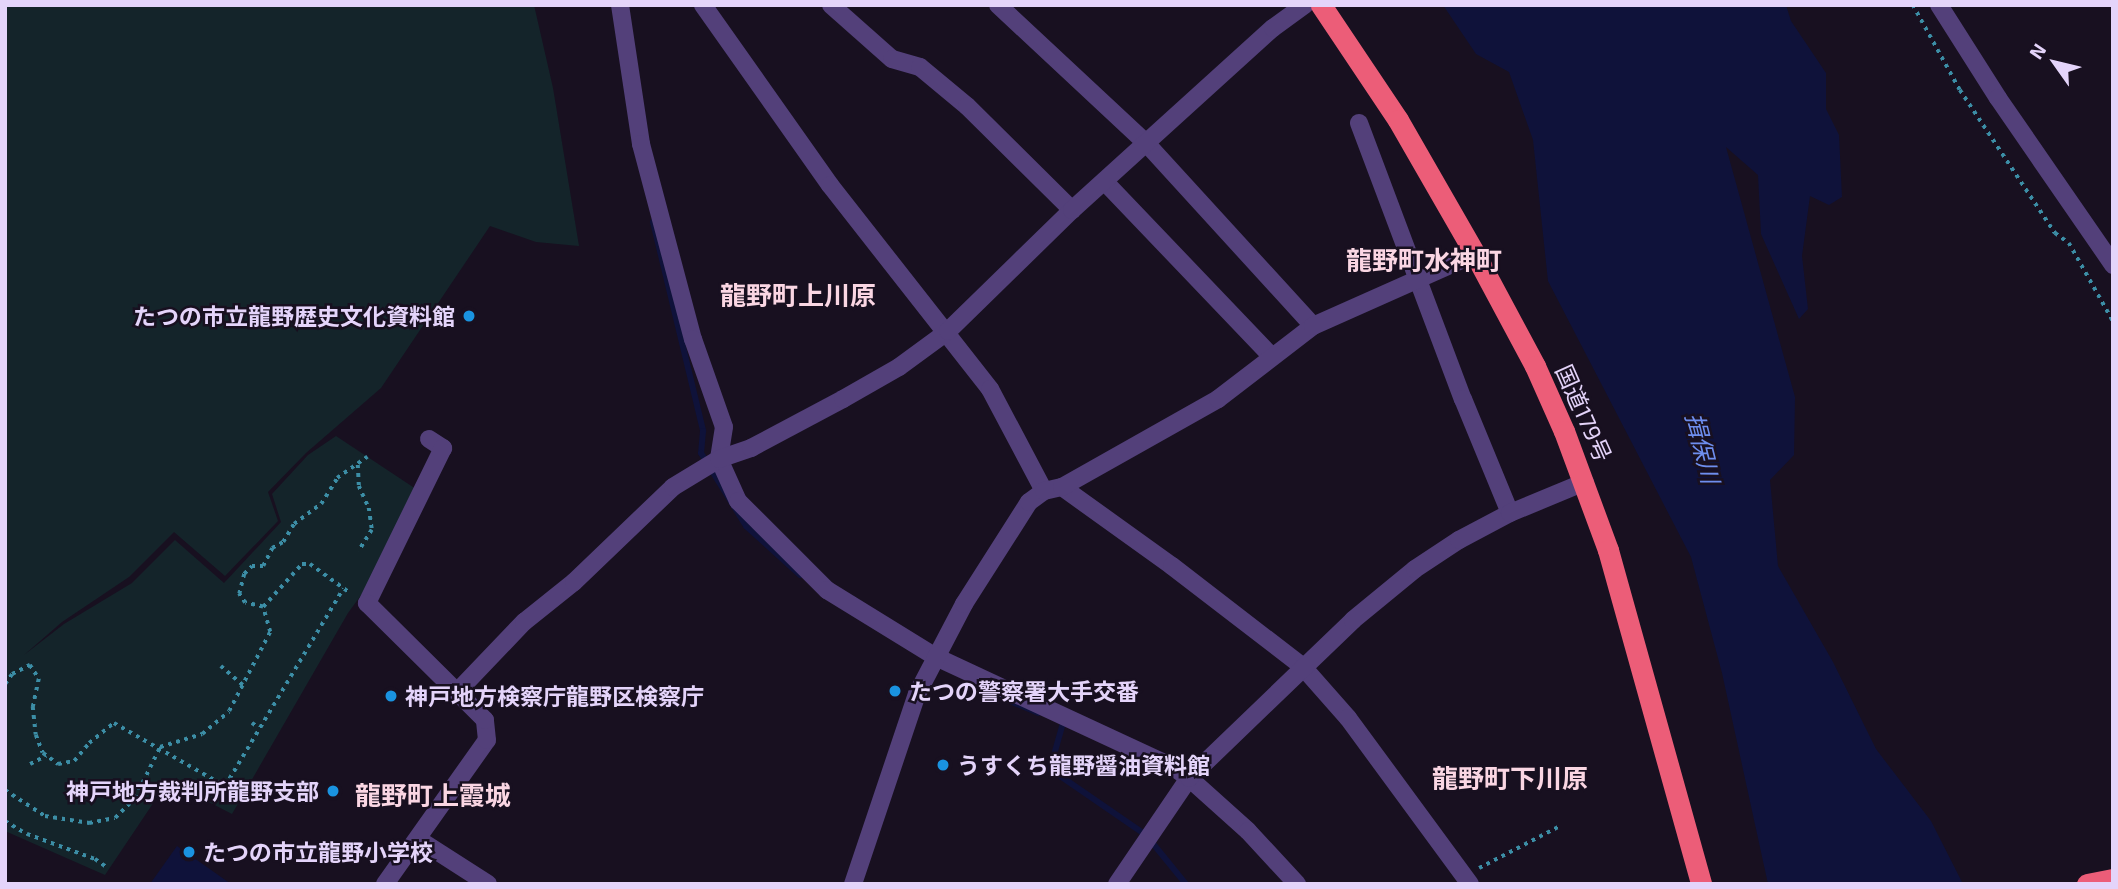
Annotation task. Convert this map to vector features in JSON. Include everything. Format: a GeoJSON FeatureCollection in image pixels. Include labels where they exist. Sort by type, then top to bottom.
{"type":"FeatureCollection","features":[{"type":"Feature","properties":{"kind":"highway","name":"国道179号"},"geometry":{"type":"LineString","coordinates":[[1321,5],[1398,120],[1535,366],[1585,482],[1608,550],[1701,884]]}},
{"type":"Feature","properties":{"kind":"highway"},"geometry":{"type":"LineString","coordinates":[[2087,884],[2113,879]]}},
{"type":"Feature","properties":{"kind":"street"},"geometry":{"type":"LineString","coordinates":[[620,5],[641,145],[693,339],[724,427],[719,459],[738,501],[827,590],[933,662],[1189,778],[1248,831],[1297,884]]}},
{"type":"Feature","properties":{"kind":"street"},"geometry":{"type":"LineString","coordinates":[[703,5],[830,185],[948,331],[990,389],[1044,491]]}},
{"type":"Feature","properties":{"kind":"street"},"geometry":{"type":"LineString","coordinates":[[831,5],[892,60],[920,67],[967,106],[1072,210]]}},
{"type":"Feature","properties":{"kind":"street"},"geometry":{"type":"LineString","coordinates":[[998,5],[1147,144],[1313,326]]}},
{"type":"Feature","properties":{"kind":"street"},"geometry":{"type":"LineString","coordinates":[[457,692],[524,622],[574,582],[673,487],[719,459],[751,448],[843,399],[899,367],[948,331],[1072,210],[1273,28],[1305,5]]}},
{"type":"Feature","properties":{"kind":"street"},"geometry":{"type":"LineString","coordinates":[[1939,5],[1998,98],[2113,265]]}},
{"type":"Feature","properties":{"kind":"street"},"geometry":{"type":"LineString","coordinates":[[1359,123],[1417,280],[1510,513]]}},
{"type":"Feature","properties":{"kind":"street"},"geometry":{"type":"LineString","coordinates":[[1105,181],[1271,356]]}},
{"type":"Feature","properties":{"kind":"street"},"geometry":{"type":"LineString","coordinates":[[853,884],[917,694],[964,604],[1029,502],[1044,491],[1062,487],[1218,399],[1313,326],[1475,254]]}},
{"type":"Feature","properties":{"kind":"street"},"geometry":{"type":"LineString","coordinates":[[384,884],[487,740],[485,719],[367,603],[443,448],[429,439]]}},
{"type":"Feature","properties":{"kind":"street"},"geometry":{"type":"LineString","coordinates":[[1117,884],[1189,778],[1353,620],[1415,569],[1510,513],[1585,482]]}},
{"type":"Feature","properties":{"kind":"street"},"geometry":{"type":"LineString","coordinates":[[1062,487],[1172,566],[1303,667],[1348,718],[1468,881]]}},
{"type":"Feature","properties":{"kind":"street"},"geometry":{"type":"LineString","coordinates":[[418,839],[488,884]]}},
{"type":"Feature","properties":{"kind":"path"},"geometry":{"type":"LineString","coordinates":[[1913,5],[1960,90],[2055,233],[2069,243],[2113,321]]}},
{"type":"Feature","properties":{"kind":"path"},"geometry":{"type":"LineString","coordinates":[[263,607],[245,603],[239,594],[244,574],[252,566],[263,566],[272,548],[283,542],[293,524],[321,504],[337,478],[368,457]]}},
{"type":"Feature","properties":{"kind":"path"},"geometry":{"type":"LineString","coordinates":[[358,464],[359,486],[369,508],[372,530],[359,551]]}},
{"type":"Feature","properties":{"kind":"path"},"geometry":{"type":"LineString","coordinates":[[263,607],[302,564],[310,564],[367,603]]}},
{"type":"Feature","properties":{"kind":"path"},"geometry":{"type":"LineString","coordinates":[[5,684],[12,674],[30,666],[38,679],[33,707],[36,735],[46,756],[58,764],[74,761],[89,743],[114,723],[225,786],[343,589]]}},
{"type":"Feature","properties":{"kind":"path"},"geometry":{"type":"LineString","coordinates":[[5,790],[45,816],[89,823],[115,818],[135,798],[160,747],[202,734],[229,711],[270,632],[263,607]]}},
{"type":"Feature","properties":{"kind":"path"},"geometry":{"type":"LineString","coordinates":[[221,666],[243,685]]}},
{"type":"Feature","properties":{"kind":"path"},"geometry":{"type":"LineString","coordinates":[[30,764],[46,756]]}},
{"type":"Feature","properties":{"kind":"path"},"geometry":{"type":"LineString","coordinates":[[5,821],[27,834],[95,859],[108,868]]}},
{"type":"Feature","properties":{"kind":"path"},"geometry":{"type":"LineString","coordinates":[[1468,881],[1558,827]]}},
{"type":"Feature","properties":{"kind":"shaded area"},"geometry":{"type":"Polygon","coordinates":[[[5,5],[534,5],[553,88],[579,246],[536,242],[490,226],[381,388],[306,453],[268,492],[278,521],[225,576],[174,532],[129,577],[62,622],[24,655],[64,624],[132,583],[175,540],[224,583],[281,522],[272,494],[308,455],[336,436],[419,491],[386,561],[348,613],[232,814],[168,781],[105,875],[5,831],[5,5]]]}},
{"type":"Feature","properties":{"kind":"water","name":"揖保川"},"geometry":{"type":"Polygon","coordinates":[[[1443,5],[1786,5],[1791,21],[1826,73],[1826,109],[1839,135],[1842,197],[1829,205],[1810,196],[1802,256],[1808,309],[1799,319],[1761,234],[1758,175],[1726,147],[1795,397],[1794,455],[1770,480],[1778,566],[1833,662],[1876,749],[1931,821],[1963,884],[1768,884],[1722,673],[1691,557],[1548,281],[1533,140],[1509,72],[1476,54],[1443,5]]]}},
{"type":"Feature","properties":{"kind":"water"},"geometry":{"type":"Polygon","coordinates":[[[177,846],[231,884],[150,884],[177,846]]]}},
{"type":"Feature","properties":{"kind":"waterway"},"geometry":{"type":"LineString","coordinates":[[653,222],[703,431],[701,453],[746,526],[800,575]]}},
{"type":"Feature","properties":{"kind":"waterway"},"geometry":{"type":"LineString","coordinates":[[1003,698],[1038,713]]}},
{"type":"Feature","properties":{"kind":"waterway"},"geometry":{"type":"LineString","coordinates":[[1063,723],[1050,769],[1146,835],[1186,884]]}},
{"type":"Feature","properties":{"kind":"place","name":"たつの市立龍野歴史文化資料館"},"geometry":{"type":"Point","coordinates":[469,316]}},
{"type":"Feature","properties":{"kind":"place","name":"たつの警察署大手交番"},"geometry":{"type":"Point","coordinates":[895,691]}},
{"type":"Feature","properties":{"kind":"place","name":"神戸地方検察庁龍野区検察庁"},"geometry":{"type":"Point","coordinates":[391,696]}},
{"type":"Feature","properties":{"kind":"place","name":"うすくち龍野醤油資料館"},"geometry":{"type":"Point","coordinates":[943,765]}},
{"type":"Feature","properties":{"kind":"place","name":"神戸地方裁判所龍野支部"},"geometry":{"type":"Point","coordinates":[333,791]}},
{"type":"Feature","properties":{"kind":"place","name":"たつの市立龍野小学校"},"geometry":{"type":"Point","coordinates":[189,852]}},
{"type":"Feature","properties":{"kind":"district","name":"龍野町水神町"},"geometry":{"type":"Point","coordinates":[1424,260]}},
{"type":"Feature","properties":{"kind":"district","name":"龍野町上川原"},"geometry":{"type":"Point","coordinates":[798,295]}},
{"type":"Feature","properties":{"kind":"district","name":"龍野町下川原"},"geometry":{"type":"Point","coordinates":[1510,778]}},
{"type":"Feature","properties":{"kind":"district","name":"龍野町上霞城"},"geometry":{"type":"Point","coordinates":[433,795]}}]}
